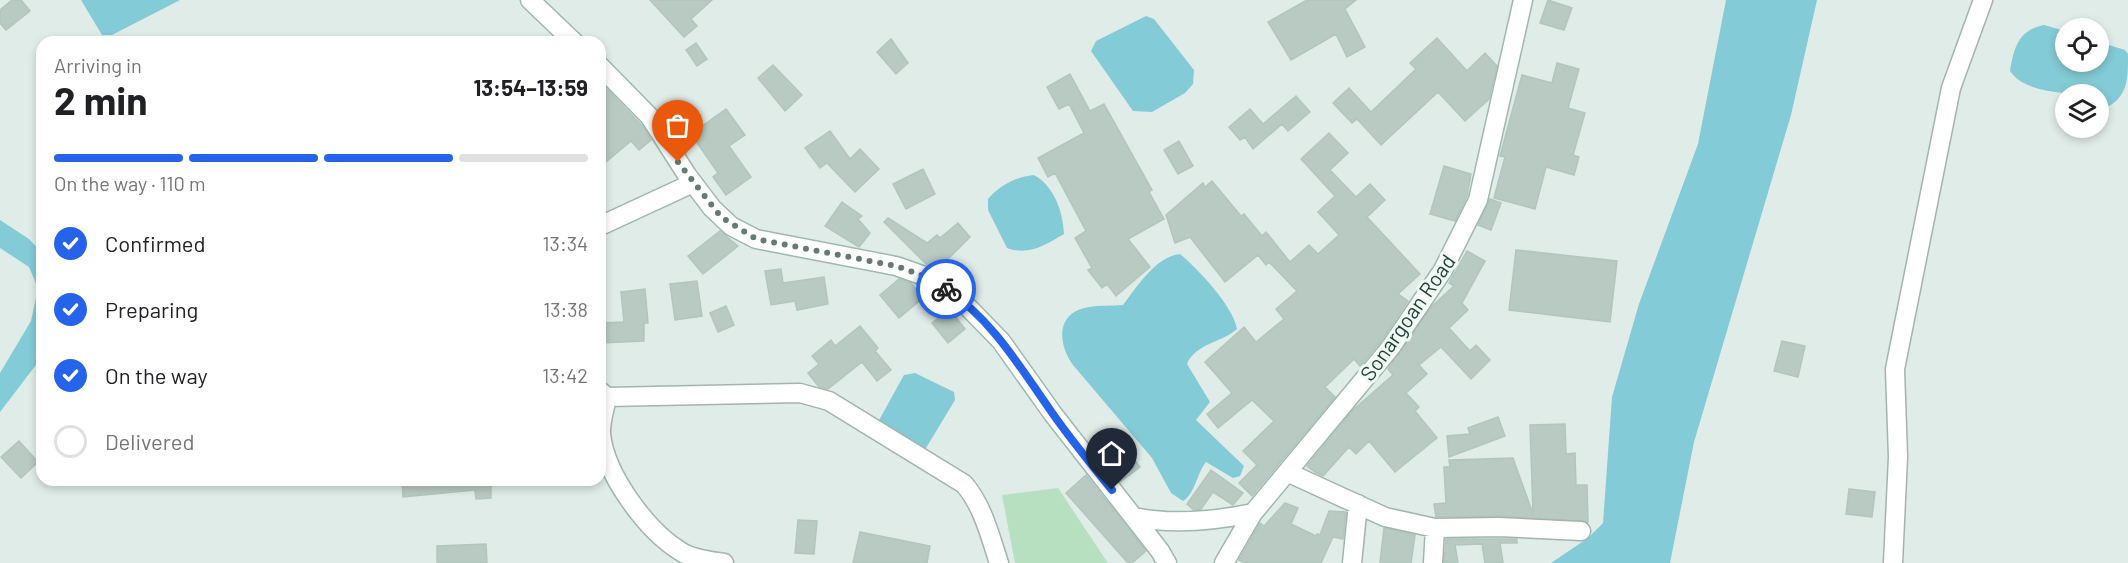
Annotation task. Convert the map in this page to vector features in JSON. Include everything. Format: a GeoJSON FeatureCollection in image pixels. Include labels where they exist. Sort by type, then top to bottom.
{"type":"FeatureCollection","features":[{"type":"Feature","properties":{"kind":"street"},"geometry":{"type":"LineString","coordinates":[[530,0],[568,36]]}},
{"type":"Feature","properties":{"kind":"street","name":"Sonargoan Road"},"geometry":{"type":"LineString","coordinates":[[1224,563],[1253,513],[1289,473],[1391,347],[1443,270],[1478,200],[1523,0]]}},
{"type":"Feature","properties":{"kind":"street"},"geometry":{"type":"LineString","coordinates":[[1893,563],[1898,457],[1895,369],[1951,88],[1983,0]]}},
{"type":"Feature","properties":{"kind":"street"},"geometry":{"type":"LineString","coordinates":[[606,72],[650,117],[693,183],[721,217],[756,239],[896,266],[930,278],[960,299],[1001,341],[1053,414],[1167,563]]}},
{"type":"Feature","properties":{"kind":"street"},"geometry":{"type":"LineString","coordinates":[[606,223],[693,183]]}},
{"type":"Feature","properties":{"kind":"street"},"geometry":{"type":"LineString","coordinates":[[606,394],[800,393],[829,401],[964,484],[974,495],[999,563]]}},
{"type":"Feature","properties":{"kind":"street"},"geometry":{"type":"LineString","coordinates":[[606,453],[611,470],[642,516],[681,552],[724,563]]}},
{"type":"Feature","properties":{"kind":"street"},"geometry":{"type":"LineString","coordinates":[[1289,473],[1384,517],[1435,528],[1499,527],[1581,531]]}},
{"type":"Feature","properties":{"kind":"street"},"geometry":{"type":"LineString","coordinates":[[1352,563],[1358,504]]}},
{"type":"Feature","properties":{"kind":"street"},"geometry":{"type":"LineString","coordinates":[[1134,517],[1153,521],[1222,519],[1253,513]]}},
{"type":"Feature","properties":{"kind":"street"},"geometry":{"type":"LineString","coordinates":[[1433,563],[1435,528]]}},
{"type":"Feature","properties":{"kind":"green space"},"geometry":{"type":"Polygon","coordinates":[[[1058,488],[1108,563],[1015,563],[1002,495],[1058,488]]]}},
{"type":"Feature","properties":{"kind":"water"},"geometry":{"type":"Polygon","coordinates":[[[81,0],[180,0],[112,35],[102,35],[81,0]]]}},
{"type":"Feature","properties":{"kind":"water"},"geometry":{"type":"Polygon","coordinates":[[[1726,0],[1817,0],[1791,115],[1694,442],[1670,563],[1551,563],[1588,538],[1603,523],[1612,397],[1639,304],[1698,144],[1726,0]]]}},
{"type":"Feature","properties":{"kind":"water"},"geometry":{"type":"Polygon","coordinates":[[[1146,16],[1154,19],[1194,70],[1193,84],[1185,93],[1152,112],[1133,111],[1091,51],[1096,41],[1146,16]]]}},
{"type":"Feature","properties":{"kind":"water"},"geometry":{"type":"Polygon","coordinates":[[[2044,25],[2055,28],[2055,72],[2109,72],[2109,45],[2125,50],[2128,54],[2127,80],[2118,99],[2109,106],[2109,84],[2055,84],[2055,91],[2039,89],[2017,79],[2010,71],[2013,55],[2019,41],[2035,27],[2044,25]]]}},
{"type":"Feature","properties":{"kind":"water"},"geometry":{"type":"Polygon","coordinates":[[[1034,175],[1052,192],[1062,217],[1064,234],[1030,250],[1007,248],[988,210],[988,199],[1009,182],[1034,175]]]}},
{"type":"Feature","properties":{"kind":"water"},"geometry":{"type":"Polygon","coordinates":[[[0,220],[29,239],[36,247],[36,283],[29,267],[0,248],[0,220]]]}},
{"type":"Feature","properties":{"kind":"water"},"geometry":{"type":"Polygon","coordinates":[[[1180,254],[1205,278],[1222,299],[1237,329],[1203,347],[1191,357],[1187,364],[1210,402],[1196,420],[1244,466],[1240,476],[1233,478],[1206,462],[1190,494],[1183,501],[1171,493],[1152,458],[1073,365],[1062,338],[1065,322],[1070,315],[1089,307],[1123,305],[1155,267],[1171,256],[1180,254]]]}},
{"type":"Feature","properties":{"kind":"water"},"geometry":{"type":"Polygon","coordinates":[[[36,297],[36,365],[0,412],[0,373],[31,321],[36,297]]]}},
{"type":"Feature","properties":{"kind":"water"},"geometry":{"type":"Polygon","coordinates":[[[915,373],[954,392],[955,400],[926,448],[922,448],[878,422],[904,375],[915,373]]]}},
{"type":"Feature","properties":{"kind":"building"},"geometry":{"type":"Polygon","coordinates":[[[12,0],[21,0],[30,11],[6,30],[0,23],[0,10],[12,0]]]}},
{"type":"Feature","properties":{"kind":"building"},"geometry":{"type":"Polygon","coordinates":[[[650,0],[712,0],[691,19],[697,26],[684,37],[650,0]]]}},
{"type":"Feature","properties":{"kind":"building"},"geometry":{"type":"Polygon","coordinates":[[[1307,0],[1356,0],[1345,9],[1365,47],[1347,57],[1336,34],[1291,60],[1268,22],[1307,0]]]}},
{"type":"Feature","properties":{"kind":"building"},"geometry":{"type":"Polygon","coordinates":[[[1548,0],[1572,8],[1564,30],[1540,23],[1548,0]]]}},
{"type":"Feature","properties":{"kind":"building"},"geometry":{"type":"Polygon","coordinates":[[[1437,38],[1467,71],[1485,53],[1497,66],[1489,99],[1465,121],[1438,92],[1381,145],[1357,119],[1352,123],[1333,103],[1349,88],[1371,112],[1416,69],[1410,63],[1437,38]]]}},
{"type":"Feature","properties":{"kind":"building"},"geometry":{"type":"Polygon","coordinates":[[[891,39],[908,63],[896,74],[877,52],[891,39]]]}},
{"type":"Feature","properties":{"kind":"building"},"geometry":{"type":"Polygon","coordinates":[[[696,43],[707,59],[697,66],[686,50],[696,43]]]}},
{"type":"Feature","properties":{"kind":"building"},"geometry":{"type":"Polygon","coordinates":[[[1557,63],[1579,69],[1568,108],[1585,113],[1573,155],[1579,157],[1574,175],[1546,167],[1535,209],[1494,198],[1505,157],[1500,156],[1522,75],[1552,83],[1557,63]]]}},
{"type":"Feature","properties":{"kind":"building"},"geometry":{"type":"Polygon","coordinates":[[[773,65],[802,95],[785,111],[758,78],[773,65]]]}},
{"type":"Feature","properties":{"kind":"building"},"geometry":{"type":"Polygon","coordinates":[[[1070,74],[1090,111],[1104,104],[1152,190],[1149,192],[1164,219],[1128,239],[1150,267],[1116,296],[1107,284],[1102,288],[1088,270],[1092,268],[1075,238],[1086,231],[1055,173],[1048,177],[1038,158],[1084,133],[1069,104],[1059,109],[1047,87],[1070,74]]]}},
{"type":"Feature","properties":{"kind":"building"},"geometry":{"type":"Polygon","coordinates":[[[606,88],[644,128],[651,140],[639,150],[631,141],[606,162],[606,88]]]}},
{"type":"Feature","properties":{"kind":"building"},"geometry":{"type":"Polygon","coordinates":[[[1296,96],[1310,112],[1288,131],[1282,124],[1253,149],[1245,137],[1240,140],[1229,127],[1250,109],[1263,124],[1296,96]]]}},
{"type":"Feature","properties":{"kind":"building"},"geometry":{"type":"Polygon","coordinates":[[[726,109],[745,135],[729,146],[751,177],[726,195],[713,177],[718,173],[691,134],[726,109]]]}},
{"type":"Feature","properties":{"kind":"building"},"geometry":{"type":"Polygon","coordinates":[[[830,131],[850,159],[860,149],[879,169],[855,192],[827,163],[820,168],[805,148],[830,131]]]}},
{"type":"Feature","properties":{"kind":"building"},"geometry":{"type":"Polygon","coordinates":[[[1329,133],[1348,153],[1330,170],[1356,197],[1370,184],[1385,200],[1367,217],[1420,274],[1398,294],[1408,301],[1382,340],[1360,366],[1354,359],[1325,387],[1335,397],[1252,496],[1239,483],[1257,465],[1243,451],[1274,421],[1252,400],[1218,428],[1207,414],[1232,393],[1205,362],[1244,327],[1256,342],[1284,319],[1276,309],[1297,291],[1269,262],[1266,265],[1258,255],[1225,282],[1190,237],[1175,243],[1166,215],[1203,183],[1205,187],[1212,181],[1241,216],[1244,214],[1262,236],[1266,232],[1290,262],[1309,245],[1318,254],[1339,235],[1318,212],[1335,196],[1301,159],[1329,133]]]}},
{"type":"Feature","properties":{"kind":"building"},"geometry":{"type":"Polygon","coordinates":[[[1179,141],[1193,166],[1178,174],[1164,150],[1179,141]]]}},
{"type":"Feature","properties":{"kind":"building"},"geometry":{"type":"Polygon","coordinates":[[[1444,166],[1471,174],[1467,196],[1455,221],[1430,214],[1444,166]]]}},
{"type":"Feature","properties":{"kind":"building"},"geometry":{"type":"Polygon","coordinates":[[[923,169],[935,194],[906,209],[893,184],[923,169]]]}},
{"type":"Feature","properties":{"kind":"building"},"geometry":{"type":"Polygon","coordinates":[[[1490,199],[1501,203],[1491,230],[1478,225],[1490,199]]]}},
{"type":"Feature","properties":{"kind":"building"},"geometry":{"type":"Polygon","coordinates":[[[842,202],[862,216],[858,219],[870,233],[859,247],[825,226],[842,202]]]}},
{"type":"Feature","properties":{"kind":"building"},"geometry":{"type":"Polygon","coordinates":[[[888,218],[927,243],[937,235],[940,238],[958,223],[970,237],[946,261],[955,272],[949,277],[927,265],[884,222],[888,218]]]}},
{"type":"Feature","properties":{"kind":"building"},"geometry":{"type":"Polygon","coordinates":[[[720,231],[738,246],[703,274],[688,256],[720,231]]]}},
{"type":"Feature","properties":{"kind":"building"},"geometry":{"type":"Polygon","coordinates":[[[1516,250],[1617,261],[1610,322],[1509,310],[1516,250]]]}},
{"type":"Feature","properties":{"kind":"building"},"geometry":{"type":"Polygon","coordinates":[[[1467,251],[1485,261],[1462,303],[1468,310],[1449,328],[1470,351],[1476,345],[1490,360],[1471,379],[1441,347],[1419,365],[1427,374],[1406,393],[1419,407],[1415,411],[1437,438],[1395,472],[1369,441],[1356,454],[1349,447],[1323,476],[1315,472],[1307,466],[1353,410],[1393,375],[1388,369],[1431,307],[1454,286],[1449,283],[1467,251]]]}},
{"type":"Feature","properties":{"kind":"building"},"geometry":{"type":"Polygon","coordinates":[[[781,269],[783,283],[824,277],[828,304],[797,310],[795,301],[771,305],[765,271],[781,269]]]}},
{"type":"Feature","properties":{"kind":"building"},"geometry":{"type":"Polygon","coordinates":[[[899,279],[911,283],[923,298],[899,318],[880,295],[899,279]]]}},
{"type":"Feature","properties":{"kind":"building"},"geometry":{"type":"Polygon","coordinates":[[[697,281],[702,316],[675,320],[670,284],[697,281]]]}},
{"type":"Feature","properties":{"kind":"building"},"geometry":{"type":"Polygon","coordinates":[[[645,289],[648,323],[644,323],[644,341],[606,343],[606,323],[624,322],[621,292],[645,289]]]}},
{"type":"Feature","properties":{"kind":"building"},"geometry":{"type":"Polygon","coordinates":[[[726,306],[734,325],[718,332],[710,313],[726,306]]]}},
{"type":"Feature","properties":{"kind":"building"},"geometry":{"type":"Polygon","coordinates":[[[949,309],[965,329],[948,343],[932,323],[949,309]]]}},
{"type":"Feature","properties":{"kind":"building"},"geometry":{"type":"Polygon","coordinates":[[[860,326],[878,348],[875,351],[891,370],[877,381],[862,362],[828,389],[819,387],[808,373],[819,364],[812,356],[831,340],[835,346],[860,326]]]}},
{"type":"Feature","properties":{"kind":"building"},"geometry":{"type":"Polygon","coordinates":[[[1782,341],[1805,346],[1798,377],[1774,371],[1782,341]]]}},
{"type":"Feature","properties":{"kind":"building"},"geometry":{"type":"Polygon","coordinates":[[[1498,417],[1505,436],[1449,457],[1447,436],[1470,434],[1468,428],[1498,417]]]}},
{"type":"Feature","properties":{"kind":"building"},"geometry":{"type":"Polygon","coordinates":[[[1565,424],[1566,454],[1575,453],[1576,485],[1587,485],[1588,522],[1500,516],[1436,517],[1434,504],[1446,503],[1444,467],[1450,467],[1449,460],[1513,458],[1533,514],[1530,425],[1565,424]]]}},
{"type":"Feature","properties":{"kind":"building"},"geometry":{"type":"Polygon","coordinates":[[[19,441],[36,460],[36,464],[21,478],[1,457],[19,441]]]}},
{"type":"Feature","properties":{"kind":"building"},"geometry":{"type":"Polygon","coordinates":[[[1124,445],[1140,467],[1120,482],[1103,460],[1124,445]]]}},
{"type":"Feature","properties":{"kind":"building"},"geometry":{"type":"Polygon","coordinates":[[[1211,470],[1243,493],[1233,505],[1213,492],[1201,509],[1194,510],[1187,504],[1211,470]]]}},
{"type":"Feature","properties":{"kind":"building"},"geometry":{"type":"Polygon","coordinates":[[[1086,475],[1146,551],[1132,563],[1128,563],[1066,493],[1086,475]]]}},
{"type":"Feature","properties":{"kind":"building"},"geometry":{"type":"Polygon","coordinates":[[[402,486],[491,486],[491,498],[476,499],[475,490],[403,497],[402,486]]]}},
{"type":"Feature","properties":{"kind":"building"},"geometry":{"type":"Polygon","coordinates":[[[1849,489],[1875,492],[1872,517],[1846,514],[1849,489]]]}},
{"type":"Feature","properties":{"kind":"building"},"geometry":{"type":"Polygon","coordinates":[[[1285,503],[1298,508],[1291,524],[1316,536],[1320,535],[1329,511],[1346,512],[1343,539],[1333,537],[1321,563],[1244,563],[1239,560],[1260,523],[1264,526],[1285,503]]]}},
{"type":"Feature","properties":{"kind":"building"},"geometry":{"type":"Polygon","coordinates":[[[798,520],[817,521],[814,554],[795,553],[798,520]]]}},
{"type":"Feature","properties":{"kind":"building"},"geometry":{"type":"Polygon","coordinates":[[[1384,528],[1415,535],[1411,563],[1380,563],[1384,528]]]}},
{"type":"Feature","properties":{"kind":"building"},"geometry":{"type":"Polygon","coordinates":[[[860,532],[930,546],[927,563],[853,563],[860,532]]]}},
{"type":"Feature","properties":{"kind":"building"},"geometry":{"type":"Polygon","coordinates":[[[1446,539],[1517,539],[1517,543],[1500,543],[1503,563],[1485,563],[1482,544],[1455,545],[1458,563],[1444,563],[1446,539]]]}},
{"type":"Feature","properties":{"kind":"building"},"geometry":{"type":"Polygon","coordinates":[[[486,544],[487,563],[437,563],[437,546],[486,544]]]}},
{"type":"Feature","properties":{"kind":"way so far"},"geometry":{"type":"LineString","coordinates":[[678,162],[721,217],[731,226],[756,239],[896,266],[930,278],[946,289]]}},
{"type":"Feature","properties":{"kind":"route"},"geometry":{"type":"LineString","coordinates":[[946,289],[960,299],[1001,341],[1053,414],[1112,490]]}}]}
